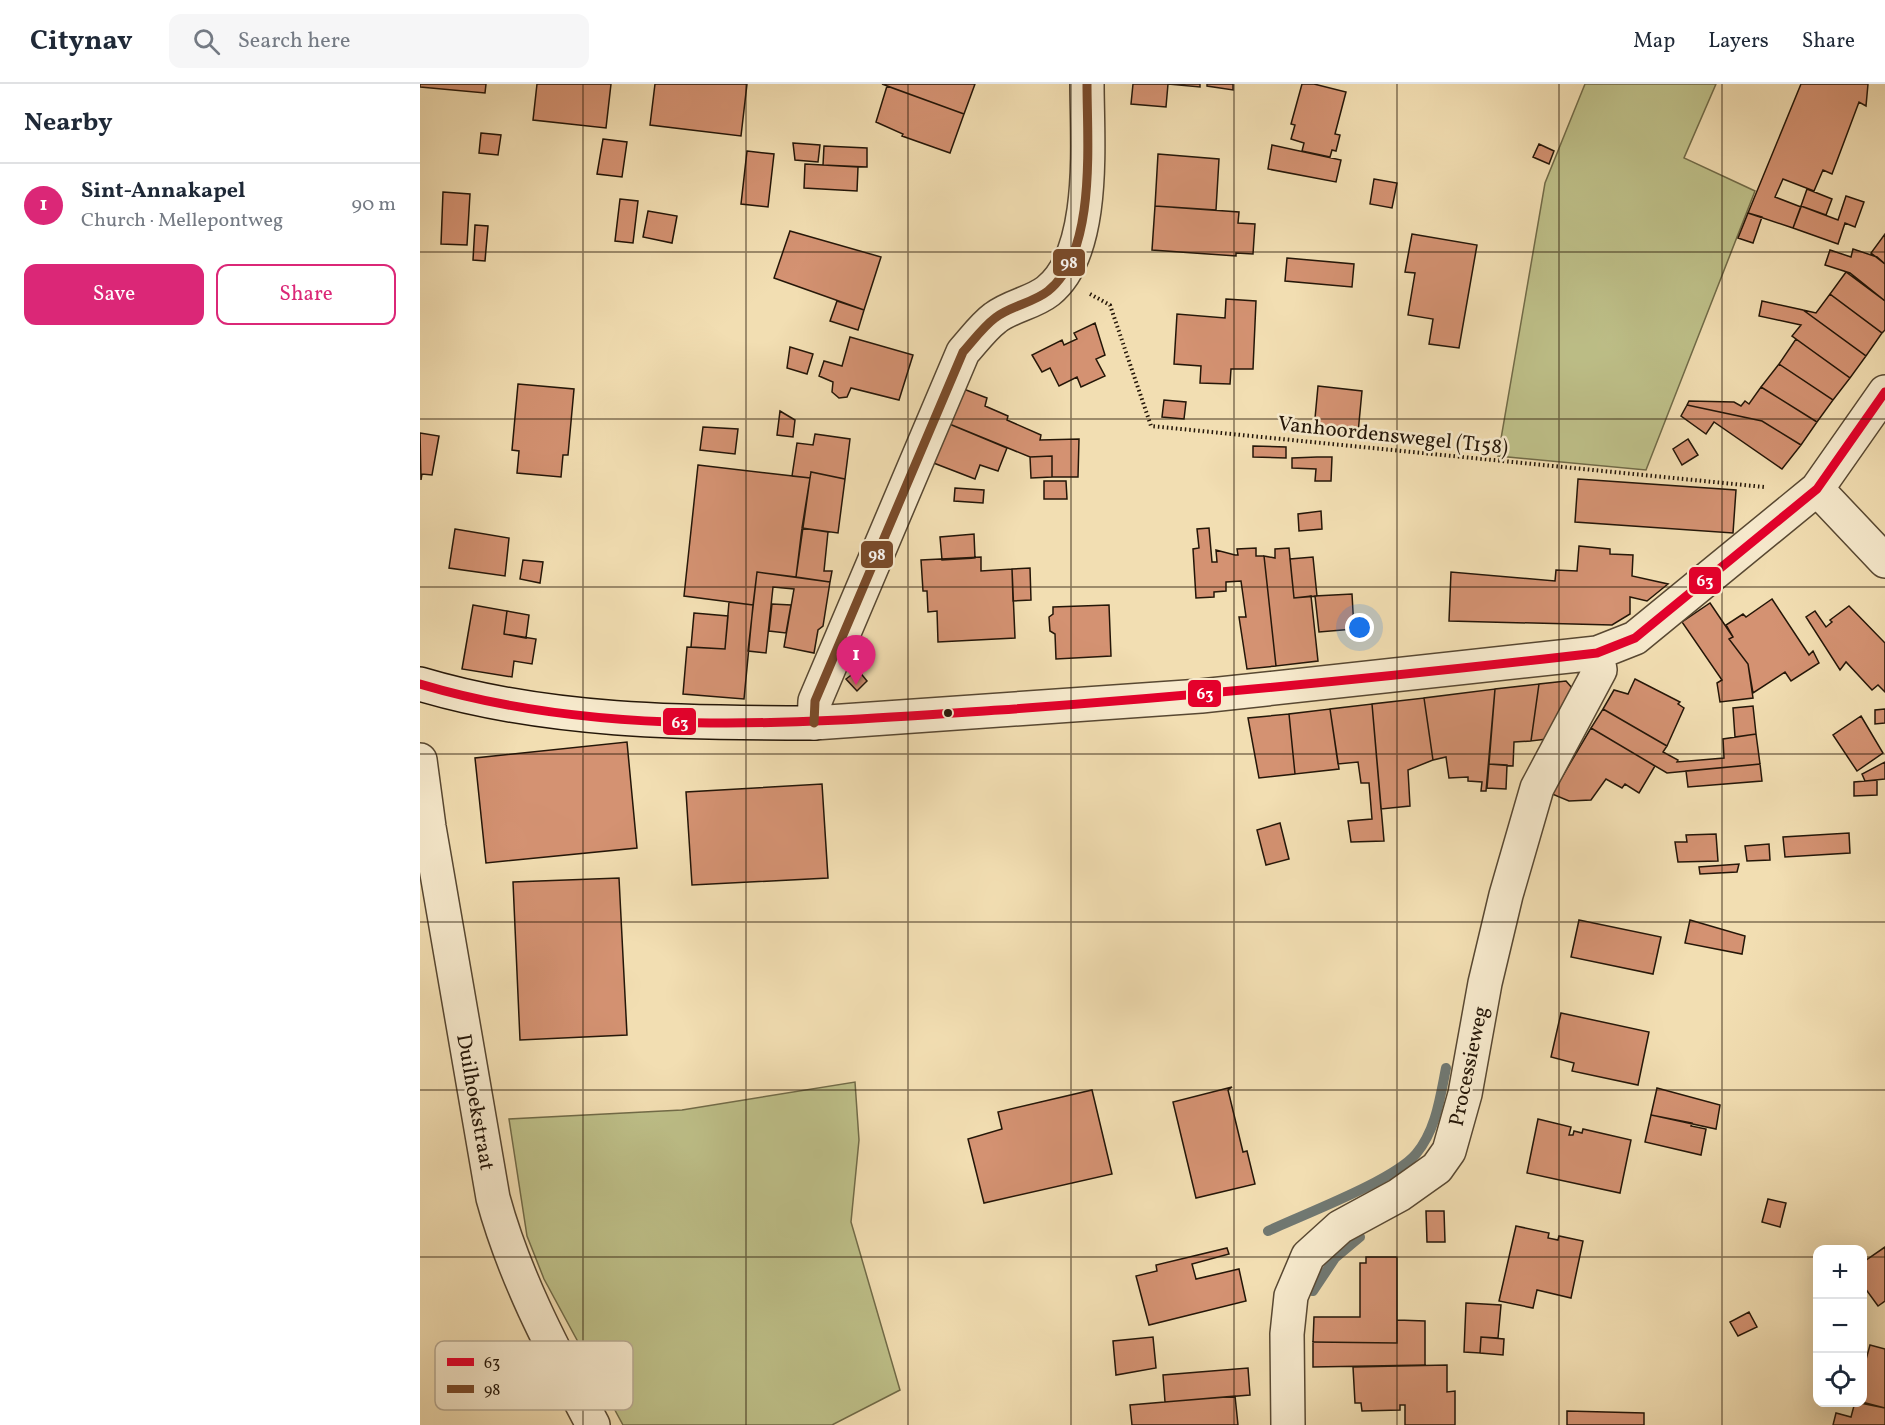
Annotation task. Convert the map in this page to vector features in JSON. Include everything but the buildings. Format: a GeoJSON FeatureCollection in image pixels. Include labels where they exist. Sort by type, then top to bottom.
{"type":"FeatureCollection","features":[{"type":"Feature","properties":{"kind":"street"},"geometry":{"type":"LineString","coordinates":[[814,723],[815,701],[963,352],[996,317],[1048,292],[1060,279],[1076,248],[1085,207],[1087,84]]}},
{"type":"Feature","properties":{"kind":"street"},"geometry":{"type":"LineString","coordinates":[[420,687],[559,712],[693,723],[814,723],[1201,696],[1597,653],[1635,638],[1816,489],[1885,392]]}},
{"type":"Feature","properties":{"kind":"street"},"geometry":{"type":"LineString","coordinates":[[1816,489],[1885,561]]}},
{"type":"Feature","properties":{"kind":"street","name":"Processieweg"},"geometry":{"type":"LineString","coordinates":[[1288,1425],[1287,1334],[1291,1296],[1308,1256],[1340,1227],[1399,1195],[1437,1168],[1449,1151],[1466,1094],[1485,983],[1537,788],[1600,670],[1597,653]]}},
{"type":"Feature","properties":{"kind":"street","name":"Duilhoekstraat"},"geometry":{"type":"LineString","coordinates":[[420,760],[429,827],[493,1198],[505,1243],[522,1287],[550,1341]]}},
{"type":"Feature","properties":{"kind":"street","name":"Duilhoekstraat"},"geometry":{"type":"LineString","coordinates":[[585,1410],[593,1425]]}},
{"type":"Feature","properties":{"kind":"path","name":"Vanhoordenswegel (T158)"},"geometry":{"type":"LineString","coordinates":[[1060,279],[1110,305],[1150,426],[1751,487],[1816,489]]}},
{"type":"Feature","properties":{"kind":"green space"},"geometry":{"type":"Polygon","coordinates":[[[1585,84],[1716,84],[1684,158],[1755,191],[1646,470],[1498,456],[1545,183],[1585,84]]]}},
{"type":"Feature","properties":{"kind":"green space"},"geometry":{"type":"Polygon","coordinates":[[[855,1082],[859,1140],[851,1222],[900,1390],[832,1425],[623,1425],[615,1410],[633,1410],[633,1341],[578,1341],[544,1279],[527,1236],[509,1119],[682,1110],[855,1082]]]}},
{"type":"Feature","properties":{"kind":"waterway"},"geometry":{"type":"LineString","coordinates":[[1268,1231],[1369,1186],[1405,1164],[1416,1154],[1433,1124],[1446,1068]]}},
{"type":"Feature","properties":{"kind":"waterway"},"geometry":{"type":"LineString","coordinates":[[1313,1291],[1335,1258],[1360,1237]]}},
{"type":"Feature","properties":{"kind":"transit line","name":"98"},"geometry":{"type":"LineString","coordinates":[[814,723],[815,701],[963,352],[995,318],[1048,291],[1064,273],[1075,250],[1086,194],[1087,84]]}},
{"type":"Feature","properties":{"kind":"transit line","name":"63"},"geometry":{"type":"LineString","coordinates":[[420,684],[491,702],[562,714],[708,723],[781,722],[927,715],[1149,698],[1597,653],[1635,638],[1817,489],[1885,392]]}},
{"type":"Feature","properties":{"kind":"place","name":"Sint-Annakapel"},"geometry":{"type":"Point","coordinates":[856,685]}}]}
